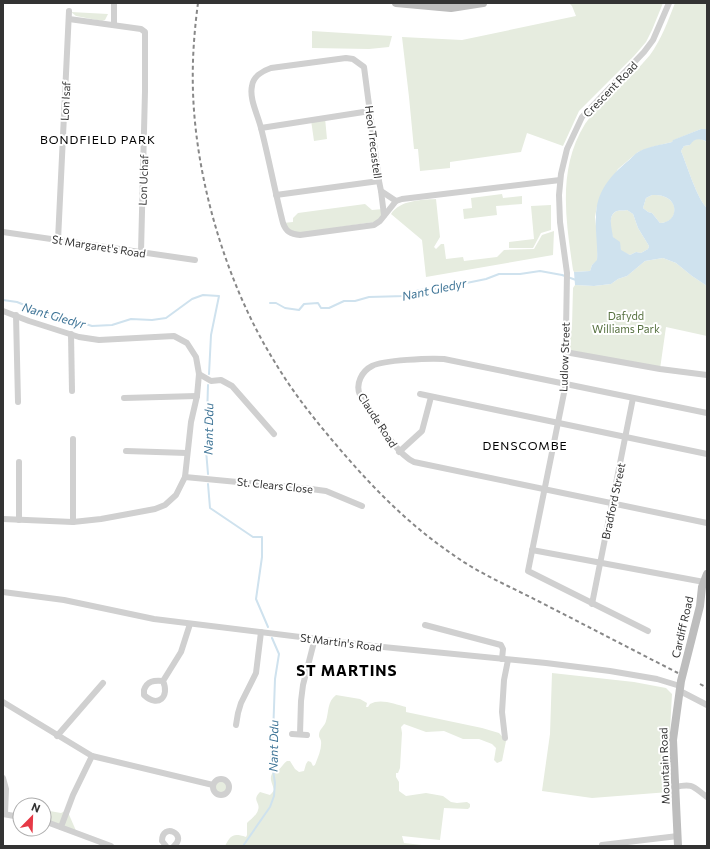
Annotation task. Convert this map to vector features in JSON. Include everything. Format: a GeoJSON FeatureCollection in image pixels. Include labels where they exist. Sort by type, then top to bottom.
{"type":"FeatureCollection","features":[{"type":"Feature","properties":{"kind":"main road"},"geometry":{"type":"LineString","coordinates":[[396,3],[440,5],[460,8],[483,3]]}},
{"type":"Feature","properties":{"kind":"main road","name":"Cardiff Road"},"geometry":{"type":"LineString","coordinates":[[680,689],[700,606],[700,598],[706,580]]}},
{"type":"Feature","properties":{"kind":"main road"},"geometry":{"type":"LineString","coordinates":[[700,606],[707,598]]}},
{"type":"Feature","properties":{"kind":"main road","name":"Mountain Road"},"geometry":{"type":"LineString","coordinates":[[678,846],[672,740],[680,689]]}},
{"type":"Feature","properties":{"kind":"street"},"geometry":{"type":"LineString","coordinates":[[69,19],[114,26],[114,3]]}},
{"type":"Feature","properties":{"kind":"street","name":"Crescent Road"},"geometry":{"type":"LineString","coordinates":[[567,282],[560,222],[559,195],[560,180],[567,149],[582,117],[644,52],[656,34],[670,3]]}},
{"type":"Feature","properties":{"kind":"street","name":"Lon Isaf"},"geometry":{"type":"LineString","coordinates":[[58,240],[69,19],[68,11]]}},
{"type":"Feature","properties":{"kind":"street","name":"Lon Uchaf"},"geometry":{"type":"LineString","coordinates":[[114,26],[141,29],[146,36],[141,252]]}},
{"type":"Feature","properties":{"kind":"street","name":"Heol Trecastell"},"geometry":{"type":"LineString","coordinates":[[346,58],[359,62],[364,67],[366,73],[381,191],[396,201],[380,221],[374,225],[300,235],[294,234],[285,229],[261,128],[251,91],[252,84],[265,70],[304,63],[346,58]]}},
{"type":"Feature","properties":{"kind":"street"},"geometry":{"type":"LineString","coordinates":[[261,128],[370,111]]}},
{"type":"Feature","properties":{"kind":"street"},"geometry":{"type":"LineString","coordinates":[[396,201],[402,199],[560,180]]}},
{"type":"Feature","properties":{"kind":"street"},"geometry":{"type":"LineString","coordinates":[[276,195],[379,181]]}},
{"type":"Feature","properties":{"kind":"street"},"geometry":{"type":"LineString","coordinates":[[381,191],[384,215]]}},
{"type":"Feature","properties":{"kind":"street","name":"St Margaret's Road"},"geometry":{"type":"LineString","coordinates":[[3,232],[195,260]]}},
{"type":"Feature","properties":{"kind":"street","name":"Ludlow Street"},"geometry":{"type":"LineString","coordinates":[[567,282],[565,384],[528,571],[592,604]]}},
{"type":"Feature","properties":{"kind":"street"},"geometry":{"type":"LineString","coordinates":[[3,311],[71,334],[99,340],[174,336],[187,343],[196,357],[200,374],[191,422],[185,477],[176,494],[166,505],[129,515],[73,522],[3,519]]}},
{"type":"Feature","properties":{"kind":"street"},"geometry":{"type":"LineString","coordinates":[[16,316],[18,402]]}},
{"type":"Feature","properties":{"kind":"street"},"geometry":{"type":"LineString","coordinates":[[71,334],[72,391]]}},
{"type":"Feature","properties":{"kind":"street"},"geometry":{"type":"LineString","coordinates":[[565,352],[660,369],[707,375]]}},
{"type":"Feature","properties":{"kind":"street","name":"Claude Road"},"geometry":{"type":"LineString","coordinates":[[707,413],[444,359],[426,359],[372,365],[361,376],[359,381],[359,392],[399,452],[406,458],[419,464],[707,523]]}},
{"type":"Feature","properties":{"kind":"street"},"geometry":{"type":"LineString","coordinates":[[200,374],[211,381],[221,380],[232,386],[274,434]]}},
{"type":"Feature","properties":{"kind":"street"},"geometry":{"type":"LineString","coordinates":[[420,394],[707,454]]}},
{"type":"Feature","properties":{"kind":"street"},"geometry":{"type":"LineString","coordinates":[[124,398],[197,396]]}},
{"type":"Feature","properties":{"kind":"street"},"geometry":{"type":"LineString","coordinates":[[399,452],[422,431],[431,397]]}},
{"type":"Feature","properties":{"kind":"street","name":"Bradford Street"},"geometry":{"type":"LineString","coordinates":[[592,604],[633,398]]}},
{"type":"Feature","properties":{"kind":"street"},"geometry":{"type":"LineString","coordinates":[[73,439],[73,522]]}},
{"type":"Feature","properties":{"kind":"street"},"geometry":{"type":"LineString","coordinates":[[126,452],[187,453]]}},
{"type":"Feature","properties":{"kind":"street"},"geometry":{"type":"LineString","coordinates":[[19,462],[19,520]]}},
{"type":"Feature","properties":{"kind":"street","name":"St. Clears Close"},"geometry":{"type":"LineString","coordinates":[[185,477],[311,488],[326,491],[362,506]]}},
{"type":"Feature","properties":{"kind":"street"},"geometry":{"type":"LineString","coordinates":[[532,550],[706,580]]}},
{"type":"Feature","properties":{"kind":"street","name":"St Martin's Road"},"geometry":{"type":"LineString","coordinates":[[3,592],[64,600],[154,619],[190,624],[505,660],[546,663],[630,674],[657,679],[680,689],[707,705]]}},
{"type":"Feature","properties":{"kind":"street"},"geometry":{"type":"LineString","coordinates":[[592,604],[648,631]]}},
{"type":"Feature","properties":{"kind":"street"},"geometry":{"type":"LineString","coordinates":[[163,681],[181,652],[190,624]]}},
{"type":"Feature","properties":{"kind":"street"},"geometry":{"type":"LineString","coordinates":[[425,625],[501,645],[505,660],[502,712],[505,738]]}},
{"type":"Feature","properties":{"kind":"street"},"geometry":{"type":"LineString","coordinates":[[236,725],[241,703],[256,673],[261,632]]}},
{"type":"Feature","properties":{"kind":"street"},"geometry":{"type":"LineString","coordinates":[[300,734],[303,685],[315,638]]}},
{"type":"Feature","properties":{"kind":"street"},"geometry":{"type":"LineString","coordinates":[[57,736],[104,683]]}},
{"type":"Feature","properties":{"kind":"street"},"geometry":{"type":"LineString","coordinates":[[3,702],[92,756],[213,785]]}},
{"type":"Feature","properties":{"kind":"street"},"geometry":{"type":"LineString","coordinates":[[292,734],[308,734]]}},
{"type":"Feature","properties":{"kind":"street"},"geometry":{"type":"LineString","coordinates":[[61,827],[73,795],[92,756]]}},
{"type":"Feature","properties":{"kind":"street"},"geometry":{"type":"LineString","coordinates":[[3,778],[6,789],[4,814]]}},
{"type":"Feature","properties":{"kind":"street"},"geometry":{"type":"LineString","coordinates":[[675,786],[688,784],[696,788],[707,797]]}},
{"type":"Feature","properties":{"kind":"street"},"geometry":{"type":"LineString","coordinates":[[52,824],[111,846]]}},
{"type":"Feature","properties":{"kind":"street"},"geometry":{"type":"LineString","coordinates":[[156,846],[165,844],[163,836],[166,832],[171,831],[176,833],[178,838],[177,843],[174,846]]}},
{"type":"Feature","properties":{"kind":"street"},"geometry":{"type":"LineString","coordinates":[[602,845],[678,836]]}},
{"type":"Feature","properties":{"kind":"green space"},"geometry":{"type":"Polygon","coordinates":[[[569,3],[663,3],[646,42],[579,111],[563,146],[527,133],[521,152],[450,162],[450,168],[420,171],[418,149],[414,149],[402,37],[462,40],[576,16],[572,6],[569,3]]]}},
{"type":"Feature","properties":{"kind":"green space"},"geometry":{"type":"Polygon","coordinates":[[[675,3],[707,3],[707,129],[701,129],[672,142],[638,152],[618,169],[597,206],[595,217],[598,245],[597,261],[592,265],[590,271],[574,272],[566,214],[566,196],[570,159],[576,141],[585,124],[650,55],[661,37],[675,3]]]}},
{"type":"Feature","properties":{"kind":"green space"},"geometry":{"type":"Polygon","coordinates":[[[71,12],[108,14],[105,20],[102,21],[76,16],[71,12]]]}},
{"type":"Feature","properties":{"kind":"green space"},"geometry":{"type":"Polygon","coordinates":[[[312,31],[392,36],[389,47],[369,49],[312,48],[312,31]]]}},
{"type":"Feature","properties":{"kind":"green space"},"geometry":{"type":"Polygon","coordinates":[[[325,118],[327,139],[314,141],[311,120],[325,118]]]}},
{"type":"Feature","properties":{"kind":"green space"},"geometry":{"type":"Polygon","coordinates":[[[696,139],[701,139],[707,142],[707,208],[703,204],[696,190],[681,151],[684,146],[690,145],[691,142],[696,139]]]}},
{"type":"Feature","properties":{"kind":"green space"},"geometry":{"type":"Polygon","coordinates":[[[502,194],[503,198],[522,196],[522,204],[496,206],[497,215],[464,219],[463,209],[472,208],[471,198],[502,194]]]}},
{"type":"Feature","properties":{"kind":"green space"},"geometry":{"type":"Polygon","coordinates":[[[652,195],[663,196],[670,200],[673,204],[674,212],[670,220],[660,223],[652,213],[643,208],[646,198],[652,195]]]}},
{"type":"Feature","properties":{"kind":"green space"},"geometry":{"type":"Polygon","coordinates":[[[436,199],[440,237],[434,247],[436,249],[441,244],[444,244],[446,259],[463,257],[464,261],[497,257],[504,250],[534,249],[542,235],[554,231],[553,255],[426,277],[422,240],[391,214],[395,209],[405,203],[418,200],[436,199]]]}},
{"type":"Feature","properties":{"kind":"green space"},"geometry":{"type":"Polygon","coordinates":[[[365,204],[372,210],[383,209],[380,221],[294,234],[283,223],[293,222],[293,218],[298,213],[365,204]]]}},
{"type":"Feature","properties":{"kind":"green space"},"geometry":{"type":"Polygon","coordinates":[[[551,205],[551,230],[541,233],[533,248],[509,248],[509,242],[534,239],[531,206],[551,205]]]}},
{"type":"Feature","properties":{"kind":"green space"},"geometry":{"type":"Polygon","coordinates":[[[627,210],[633,214],[638,228],[649,246],[648,249],[641,253],[636,252],[630,255],[621,251],[620,246],[612,234],[610,222],[612,215],[617,211],[627,210]]]}},
{"type":"Feature","properties":{"kind":"green space","name":"Dafydd Williams Park"},"geometry":{"type":"Polygon","coordinates":[[[663,258],[676,263],[707,286],[707,336],[666,327],[660,369],[568,354],[572,326],[573,288],[575,285],[594,286],[611,284],[618,279],[627,276],[645,261],[663,258]]]}},
{"type":"Feature","properties":{"kind":"green space"},"geometry":{"type":"Polygon","coordinates":[[[552,673],[634,682],[666,688],[672,694],[669,748],[669,792],[592,798],[542,791],[550,734],[552,673]]]}},
{"type":"Feature","properties":{"kind":"green space"},"geometry":{"type":"Polygon","coordinates":[[[336,695],[360,699],[367,703],[366,707],[374,702],[388,702],[406,707],[406,712],[499,733],[506,741],[502,761],[497,763],[494,760],[496,748],[492,744],[479,739],[463,739],[444,731],[426,732],[404,724],[401,727],[400,768],[398,773],[396,773],[396,777],[399,782],[399,791],[406,796],[426,793],[443,796],[451,802],[467,802],[470,804],[468,809],[444,808],[440,840],[402,836],[404,843],[431,846],[225,846],[229,839],[235,835],[246,837],[247,823],[255,816],[259,807],[256,800],[257,795],[260,792],[270,795],[274,790],[271,778],[274,771],[280,768],[287,761],[290,761],[299,772],[304,771],[308,761],[311,762],[313,766],[315,765],[321,747],[319,733],[325,723],[331,701],[336,695]]]}},
{"type":"Feature","properties":{"kind":"green space"},"geometry":{"type":"Polygon","coordinates":[[[221,779],[227,781],[229,787],[227,793],[221,795],[215,793],[213,787],[215,781],[221,779]]]}},
{"type":"Feature","properties":{"kind":"green space"},"geometry":{"type":"Polygon","coordinates":[[[67,810],[77,833],[52,824],[52,811],[61,813],[67,810]]]}},
{"type":"Feature","properties":{"kind":"water"},"geometry":{"type":"Polygon","coordinates":[[[701,129],[707,129],[707,142],[700,139],[696,140],[690,145],[684,146],[681,151],[696,190],[703,204],[707,208],[707,286],[676,263],[663,258],[645,261],[627,276],[618,279],[611,284],[594,286],[575,285],[574,272],[590,271],[592,265],[597,260],[597,208],[598,200],[605,185],[615,173],[638,152],[672,142],[673,140],[701,129]],[[652,195],[646,198],[643,208],[652,213],[660,223],[670,220],[674,212],[673,204],[670,200],[663,196],[652,195]],[[627,210],[617,211],[612,216],[611,222],[613,237],[620,242],[621,250],[630,255],[636,252],[641,253],[648,249],[649,246],[638,228],[633,214],[627,210]]]}},
{"type":"Feature","properties":{"kind":"waterway","name":"Nant Gledyr"},"geometry":{"type":"LineString","coordinates":[[270,303],[276,303],[285,308],[299,310],[304,304],[318,303],[321,308],[329,308],[344,301],[355,301],[369,297],[405,296],[419,290],[442,288],[486,279],[499,274],[520,274],[540,271],[562,275],[576,280]]}},
{"type":"Feature","properties":{"kind":"waterway","name":"Nant Gledyr"},"geometry":{"type":"LineString","coordinates":[[3,300],[17,302],[49,315],[64,317],[92,326],[112,325],[131,319],[152,320],[166,318],[192,299],[203,295],[219,296],[211,335],[209,374]]}},
{"type":"Feature","properties":{"kind":"waterway","name":"Nant Ddu"},"geometry":{"type":"LineString","coordinates":[[208,385],[206,450],[208,474]]}},
{"type":"Feature","properties":{"kind":"waterway","name":"Nant Ddu"},"geometry":{"type":"LineString","coordinates":[[208,484],[210,508],[253,537],[262,537],[262,557],[256,599],[268,627]]}},
{"type":"Feature","properties":{"kind":"waterway","name":"Nant Ddu"},"geometry":{"type":"LineString","coordinates":[[243,846],[270,807],[274,796],[275,783],[271,757],[275,679],[279,654],[272,638]]}},
{"type":"Feature","properties":{"kind":"railway"},"geometry":{"type":"LineString","coordinates":[[198,3],[195,25],[193,92],[195,127],[200,162],[208,198],[229,269],[243,302],[276,364],[297,396],[329,437],[391,504],[420,530],[462,561],[678,673]]}},
{"type":"Feature","properties":{"kind":"railway"},"geometry":{"type":"LineString","coordinates":[[700,684],[707,688]]}},
{"type":"Feature","properties":{"kind":"district","name":"BONDFIELD PARK"},"geometry":{"type":"Point","coordinates":[98,139]}},
{"type":"Feature","properties":{"kind":"district","name":"DENSCOMBE"},"geometry":{"type":"Point","coordinates":[525,445]}},
{"type":"Feature","properties":{"kind":"district","name":"ST MARTINS"},"geometry":{"type":"Point","coordinates":[347,670]}}]}
